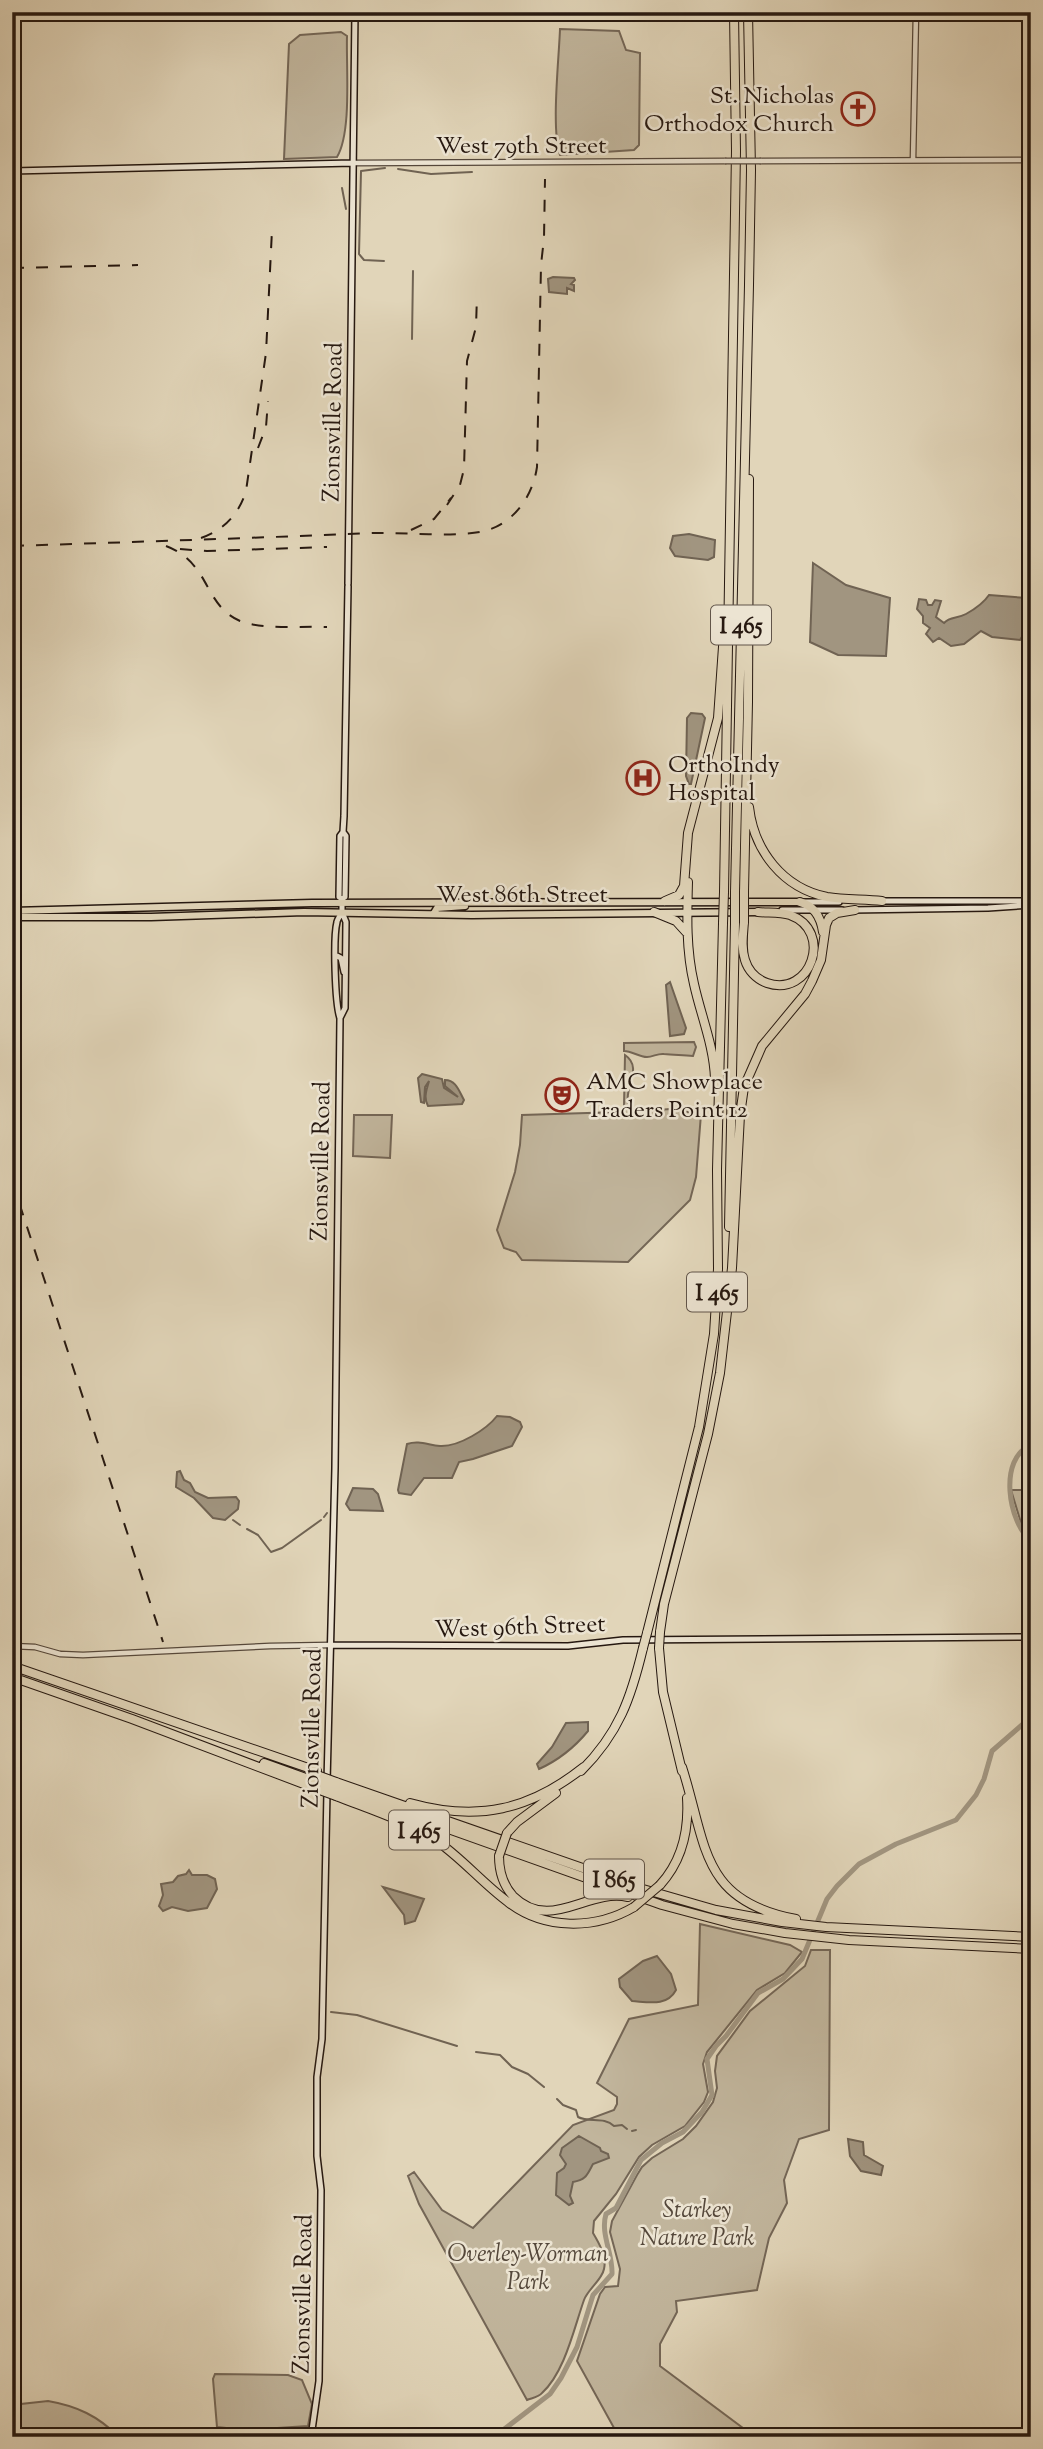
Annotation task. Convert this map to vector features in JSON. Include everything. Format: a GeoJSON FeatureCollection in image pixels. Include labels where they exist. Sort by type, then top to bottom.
{"type":"FeatureCollection","features":[{"type":"Feature","properties":{"kind":"highway","name":"I 465"},"geometry":{"type":"LineString","coordinates":[[336,1786],[430,1808],[475,1812],[498,1810],[531,1800],[584,1768],[606,1744],[629,1699],[697,1434],[708,1380],[718,1276],[717,1170],[736,151],[734,12]]}},
{"type":"Feature","properties":{"kind":"highway","name":"I 465"},"geometry":{"type":"LineString","coordinates":[[336,1786],[430,1836],[506,1901],[532,1916],[561,1923],[588,1923],[613,1918],[634,1907],[660,1885],[673,1867],[686,1832],[687,1800],[682,1767],[663,1692],[659,1647],[664,1604],[714,1406],[727,1311],[740,892],[751,170],[748,12]]}},
{"type":"Feature","properties":{"kind":"highway"},"geometry":{"type":"LineString","coordinates":[[740,892],[747,759],[747,390]]}},
{"type":"Feature","properties":{"kind":"highway"},"geometry":{"type":"LineString","coordinates":[[665,901],[676,897],[683,889],[690,826],[718,718],[725,594],[729,578]]}},
{"type":"Feature","properties":{"kind":"highway"},"geometry":{"type":"LineString","coordinates":[[747,759],[752,825],[762,851],[774,867],[793,883],[820,895],[882,901]]}},
{"type":"Feature","properties":{"kind":"highway"},"geometry":{"type":"LineString","coordinates":[[686,858],[687,937],[694,982],[714,1065],[717,1170]]}},
{"type":"Feature","properties":{"kind":"highway"},"geometry":{"type":"LineString","coordinates":[[800,902],[813,910],[822,926],[824,945]]}},
{"type":"Feature","properties":{"kind":"highway"},"geometry":{"type":"LineString","coordinates":[[727,1311],[744,1087],[762,1046],[810,985],[821,960],[829,918],[837,913],[855,910]]}},
{"type":"Feature","properties":{"kind":"highway"},"geometry":{"type":"LineString","coordinates":[[654,912],[680,923],[687,937]]}},
{"type":"Feature","properties":{"kind":"highway"},"geometry":{"type":"LineString","coordinates":[[739,923],[744,959],[754,975],[762,981],[776,985],[790,983],[801,977],[811,966],[814,952],[813,939],[807,927],[800,920],[788,915],[758,912]]}},
{"type":"Feature","properties":{"kind":"highway"},"geometry":{"type":"LineString","coordinates":[[12,1666],[204,1733],[317,1779]]}},
{"type":"Feature","properties":{"kind":"highway","name":"I 865"},"geometry":{"type":"LineString","coordinates":[[12,1677],[208,1746],[317,1779],[662,1905],[733,1924],[835,1939],[1031,1949]]}},
{"type":"Feature","properties":{"kind":"highway"},"geometry":{"type":"LineString","coordinates":[[682,1767],[706,1855],[719,1879],[732,1893],[754,1907],[800,1922],[841,1927],[1031,1937]]}},
{"type":"Feature","properties":{"kind":"highway"},"geometry":{"type":"LineString","coordinates":[[584,1768],[507,1833],[499,1856],[500,1872],[506,1887],[521,1903],[535,1909],[559,1911],[603,1896],[614,1895],[662,1905]]}},
{"type":"Feature","properties":{"kind":"highway","name":"I 865"},"geometry":{"type":"LineString","coordinates":[[336,1786],[675,1899],[731,1913],[800,1922]]}},
{"type":"Feature","properties":{"kind":"main road","name":"Zionsville Road"},"geometry":{"type":"LineString","coordinates":[[340,1018],[345,1008],[346,922],[342,901],[346,887],[346,836],[343,832],[355,12]]}},
{"type":"Feature","properties":{"kind":"main road","name":"West 79th Street"},"geometry":{"type":"LineString","coordinates":[[12,171],[353,163]]}},
{"type":"Feature","properties":{"kind":"main road","name":"West 86th Street"},"geometry":{"type":"LineString","coordinates":[[12,911],[342,901],[1031,903]]}},
{"type":"Feature","properties":{"kind":"main road"},"geometry":{"type":"LineString","coordinates":[[434,914],[438,908],[477,903]]}},
{"type":"Feature","properties":{"kind":"main road","name":"West 86th Street"},"geometry":{"type":"LineString","coordinates":[[12,917],[342,912],[471,915],[686,913],[988,908],[1031,903]]}},
{"type":"Feature","properties":{"kind":"main road","name":"Zionsville Road"},"geometry":{"type":"LineString","coordinates":[[311,2437],[318,2398],[320,2359],[321,2190],[317,2156],[317,2077],[322,2039],[335,1480],[340,1018],[336,1006],[337,921],[342,912]]}},
{"type":"Feature","properties":{"kind":"main road"},"geometry":{"type":"LineString","coordinates":[[337,956],[341,958],[345,975]]}},
{"type":"Feature","properties":{"kind":"main road","name":"West 96th Street"},"geometry":{"type":"LineString","coordinates":[[330,1645],[568,1646],[623,1640],[1031,1637]]}},
{"type":"Feature","properties":{"kind":"street"},"geometry":{"type":"LineString","coordinates":[[914,160],[916,12]]}},
{"type":"Feature","properties":{"kind":"street","name":"West 79th Street"},"geometry":{"type":"LineString","coordinates":[[353,163],[1031,160]]}},
{"type":"Feature","properties":{"kind":"street","name":"West 96th Street"},"geometry":{"type":"LineString","coordinates":[[12,1646],[83,1655],[330,1645]]}},
{"type":"Feature","properties":{"kind":"green space"},"geometry":{"type":"Polygon","coordinates":[[[560,29],[619,31],[626,50],[640,53],[639,145],[634,150],[560,155],[556,112],[560,29]]]}},
{"type":"Feature","properties":{"kind":"green space"},"geometry":{"type":"Polygon","coordinates":[[[341,32],[347,36],[347,99],[342,146],[337,157],[284,159],[289,44],[300,35],[341,32]]]}},
{"type":"Feature","properties":{"kind":"green space"},"geometry":{"type":"Polygon","coordinates":[[[694,1042],[696,1047],[693,1056],[662,1054],[647,1057],[624,1051],[624,1043],[694,1042]]]}},
{"type":"Feature","properties":{"kind":"green space"},"geometry":{"type":"Polygon","coordinates":[[[625,1055],[633,1068],[628,1098],[634,1112],[670,1109],[701,1114],[696,1177],[690,1200],[628,1262],[522,1260],[516,1252],[504,1248],[497,1230],[515,1172],[522,1115],[620,1112],[624,1107],[625,1055]]]}},
{"type":"Feature","properties":{"kind":"green space"},"geometry":{"type":"Polygon","coordinates":[[[354,1115],[392,1115],[390,1158],[353,1156],[354,1115]]]}},
{"type":"Feature","properties":{"kind":"green space"},"geometry":{"type":"Polygon","coordinates":[[[1011,1490],[1031,1490],[1031,1541],[1025,1536],[1011,1490]]]}},
{"type":"Feature","properties":{"kind":"green space","name":"Overley-Worman Park"},"geometry":{"type":"Polygon","coordinates":[[[700,1924],[790,1945],[802,1952],[785,1973],[757,1990],[707,2052],[703,2064],[708,2092],[704,2102],[685,2126],[652,2145],[639,2157],[616,2194],[594,2221],[593,2233],[605,2264],[603,2273],[584,2300],[557,2374],[541,2394],[527,2400],[419,2204],[408,2176],[414,2172],[442,2210],[473,2228],[573,2125],[614,2110],[617,2097],[597,2083],[629,2019],[698,2005],[700,1924]]]}},
{"type":"Feature","properties":{"kind":"green space","name":"Starkey Nature Park"},"geometry":{"type":"Polygon","coordinates":[[[811,1950],[830,1950],[829,2130],[799,2139],[784,2180],[787,2203],[769,2238],[757,2290],[676,2301],[677,2312],[660,2344],[660,2366],[755,2437],[619,2437],[577,2361],[600,2294],[605,2287],[618,2286],[620,2269],[610,2232],[612,2221],[642,2167],[683,2139],[713,2102],[717,2088],[717,2056],[750,2011],[805,1966],[811,1950]]]}},
{"type":"Feature","properties":{"kind":"green space"},"geometry":{"type":"Polygon","coordinates":[[[215,2374],[288,2375],[302,2380],[312,2404],[308,2426],[245,2430],[217,2427],[213,2379],[215,2374]]]}},
{"type":"Feature","properties":{"kind":"green space"},"geometry":{"type":"Polygon","coordinates":[[[48,2401],[86,2413],[119,2437],[19,2437],[12,2434],[12,2405],[48,2401]]]}},
{"type":"Feature","properties":{"kind":"shaded area"},"geometry":{"type":"Polygon","coordinates":[[[574,278],[571,284],[574,285],[574,291],[567,288],[567,294],[549,292],[548,279],[574,278]]]}},
{"type":"Feature","properties":{"kind":"shaded area"},"geometry":{"type":"Polygon","coordinates":[[[689,534],[715,540],[714,557],[708,560],[675,556],[670,548],[673,536],[689,534]]]}},
{"type":"Feature","properties":{"kind":"shaded area"},"geometry":{"type":"Polygon","coordinates":[[[813,563],[846,585],[890,598],[886,656],[838,655],[810,642],[813,563]]]}},
{"type":"Feature","properties":{"kind":"shaded area"},"geometry":{"type":"Polygon","coordinates":[[[989,595],[1027,598],[1028,614],[1020,640],[992,637],[981,631],[964,644],[951,646],[939,638],[933,642],[926,634],[930,628],[923,623],[923,616],[917,609],[919,599],[926,600],[928,605],[932,605],[935,600],[941,601],[936,617],[944,623],[973,610],[989,595]]]}},
{"type":"Feature","properties":{"kind":"shaded area"},"geometry":{"type":"Polygon","coordinates":[[[691,713],[702,714],[705,718],[689,784],[686,776],[687,718],[691,713]]]}},
{"type":"Feature","properties":{"kind":"shaded area"},"geometry":{"type":"Polygon","coordinates":[[[670,982],[686,1028],[684,1034],[670,1036],[666,985],[670,982]]]}},
{"type":"Feature","properties":{"kind":"shaded area"},"geometry":{"type":"Polygon","coordinates":[[[422,1074],[442,1079],[444,1088],[458,1097],[445,1086],[445,1080],[452,1082],[464,1100],[462,1104],[428,1106],[426,1096],[429,1081],[425,1087],[424,1103],[421,1102],[418,1078],[422,1074]]]}},
{"type":"Feature","properties":{"kind":"shaded area"},"geometry":{"type":"Polygon","coordinates":[[[497,1416],[510,1417],[520,1422],[522,1427],[512,1446],[459,1462],[452,1478],[424,1478],[411,1495],[399,1493],[407,1444],[456,1444],[480,1431],[497,1416]]]}},
{"type":"Feature","properties":{"kind":"shaded area"},"geometry":{"type":"Polygon","coordinates":[[[180,1471],[195,1492],[208,1498],[236,1497],[239,1501],[238,1509],[225,1520],[213,1518],[194,1498],[176,1487],[177,1472],[180,1471]]]}},
{"type":"Feature","properties":{"kind":"shaded area"},"geometry":{"type":"Polygon","coordinates":[[[353,1488],[373,1489],[378,1494],[383,1511],[350,1510],[346,1504],[353,1488]]]}},
{"type":"Feature","properties":{"kind":"shaded area"},"geometry":{"type":"Polygon","coordinates":[[[588,1722],[588,1731],[577,1743],[560,1758],[539,1769],[537,1764],[552,1747],[566,1723],[588,1722]]]}},
{"type":"Feature","properties":{"kind":"shaded area"},"geometry":{"type":"Polygon","coordinates":[[[189,1870],[192,1875],[207,1875],[215,1879],[217,1889],[207,1908],[188,1911],[172,1907],[163,1911],[159,1906],[163,1895],[161,1884],[173,1882],[189,1870]]]}},
{"type":"Feature","properties":{"kind":"shaded area"},"geometry":{"type":"Polygon","coordinates":[[[383,1887],[424,1899],[415,1921],[405,1924],[404,1915],[383,1887]]]}},
{"type":"Feature","properties":{"kind":"shaded area"},"geometry":{"type":"Polygon","coordinates":[[[657,1956],[671,1974],[676,1990],[668,1999],[662,2001],[632,2001],[620,1987],[619,1979],[643,1961],[657,1956]]]}},
{"type":"Feature","properties":{"kind":"shaded area"},"geometry":{"type":"Polygon","coordinates":[[[579,2136],[600,2148],[609,2158],[593,2164],[583,2178],[573,2182],[570,2196],[573,2203],[569,2205],[556,2195],[557,2173],[566,2164],[560,2155],[562,2148],[579,2136]]]}},
{"type":"Feature","properties":{"kind":"shaded area"},"geometry":{"type":"Polygon","coordinates":[[[848,2139],[863,2142],[864,2155],[883,2166],[881,2175],[861,2171],[850,2156],[848,2139]]]}},
{"type":"Feature","properties":{"kind":"waterway"},"geometry":{"type":"LineString","coordinates":[[384,261],[364,260],[359,254],[361,171],[385,168]]}},
{"type":"Feature","properties":{"kind":"waterway"},"geometry":{"type":"LineString","coordinates":[[398,169],[431,174],[472,172]]}},
{"type":"Feature","properties":{"kind":"waterway"},"geometry":{"type":"LineString","coordinates":[[342,188],[346,209]]}},
{"type":"Feature","properties":{"kind":"waterway"},"geometry":{"type":"LineString","coordinates":[[412,339],[413,271]]}},
{"type":"Feature","properties":{"kind":"waterway"},"geometry":{"type":"LineString","coordinates":[[12,1319],[21,1319]]}},
{"type":"Feature","properties":{"kind":"waterway"},"geometry":{"type":"LineString","coordinates":[[1031,1445],[1021,1452],[1010,1476],[1012,1506],[1023,1532],[1031,1541]]}},
{"type":"Feature","properties":{"kind":"waterway"},"geometry":{"type":"LineString","coordinates":[[324,1517],[327,1513]]}},
{"type":"Feature","properties":{"kind":"waterway"},"geometry":{"type":"LineString","coordinates":[[233,1520],[240,1525]]}},
{"type":"Feature","properties":{"kind":"waterway"},"geometry":{"type":"LineString","coordinates":[[247,1529],[258,1535],[271,1552],[282,1548],[321,1520]]}},
{"type":"Feature","properties":{"kind":"waterway"},"geometry":{"type":"LineString","coordinates":[[494,2437],[550,2394],[561,2378],[577,2347],[593,2295],[612,2274],[605,2229],[606,2214],[616,2208],[641,2160],[662,2143],[683,2132],[702,2112],[712,2095],[707,2059],[716,2046],[758,1993],[783,1979],[802,1959],[827,1899],[837,1886],[859,1864],[896,1844],[956,1820],[976,1795],[992,1751],[1031,1717]]}},
{"type":"Feature","properties":{"kind":"waterway"},"geometry":{"type":"LineString","coordinates":[[331,2012],[357,2015],[457,2046]]}},
{"type":"Feature","properties":{"kind":"waterway"},"geometry":{"type":"LineString","coordinates":[[476,2052],[500,2055],[512,2067],[528,2074],[544,2087]]}},
{"type":"Feature","properties":{"kind":"waterway"},"geometry":{"type":"LineString","coordinates":[[557,2099],[563,2105],[576,2110],[578,2117],[606,2121],[627,2129]]}},
{"type":"Feature","properties":{"kind":"waterway"},"geometry":{"type":"LineString","coordinates":[[632,2131],[636,2130]]}},
{"type":"Feature","properties":{"kind":"railway"},"geometry":{"type":"LineString","coordinates":[[12,546],[374,533],[466,534],[491,529],[509,519],[528,496],[537,467],[545,179]]}},
{"type":"Feature","properties":{"kind":"railway"},"geometry":{"type":"LineString","coordinates":[[201,538],[217,531],[230,520],[246,491],[266,353],[272,230]]}},
{"type":"Feature","properties":{"kind":"railway"},"geometry":{"type":"LineString","coordinates":[[12,268],[138,265]]}},
{"type":"Feature","properties":{"kind":"railway"},"geometry":{"type":"LineString","coordinates":[[447,505],[460,485],[464,469],[467,361],[476,327],[477,295]]}},
{"type":"Feature","properties":{"kind":"railway"},"geometry":{"type":"LineString","coordinates":[[258,448],[266,427],[268,401]]}},
{"type":"Feature","properties":{"kind":"railway"},"geometry":{"type":"LineString","coordinates":[[411,530],[434,519],[451,498]]}},
{"type":"Feature","properties":{"kind":"railway"},"geometry":{"type":"LineString","coordinates":[[166,546],[181,553],[191,563],[219,605],[240,621],[271,627],[327,627]]}},
{"type":"Feature","properties":{"kind":"railway"},"geometry":{"type":"LineString","coordinates":[[180,549],[207,551],[327,547]]}},
{"type":"Feature","properties":{"kind":"railway"},"geometry":{"type":"LineString","coordinates":[[12,1181],[163,1642]]}},
{"type":"Feature","properties":{"kind":"place","name":"St. Nicholas Orthodox Church"},"geometry":{"type":"Point","coordinates":[858,109]}},
{"type":"Feature","properties":{"kind":"place","name":"OrthoIndy Hospital"},"geometry":{"type":"Point","coordinates":[643,778]}},
{"type":"Feature","properties":{"kind":"place","name":"AMC Showplace Traders Point 12"},"geometry":{"type":"Point","coordinates":[562,1095]}}]}
